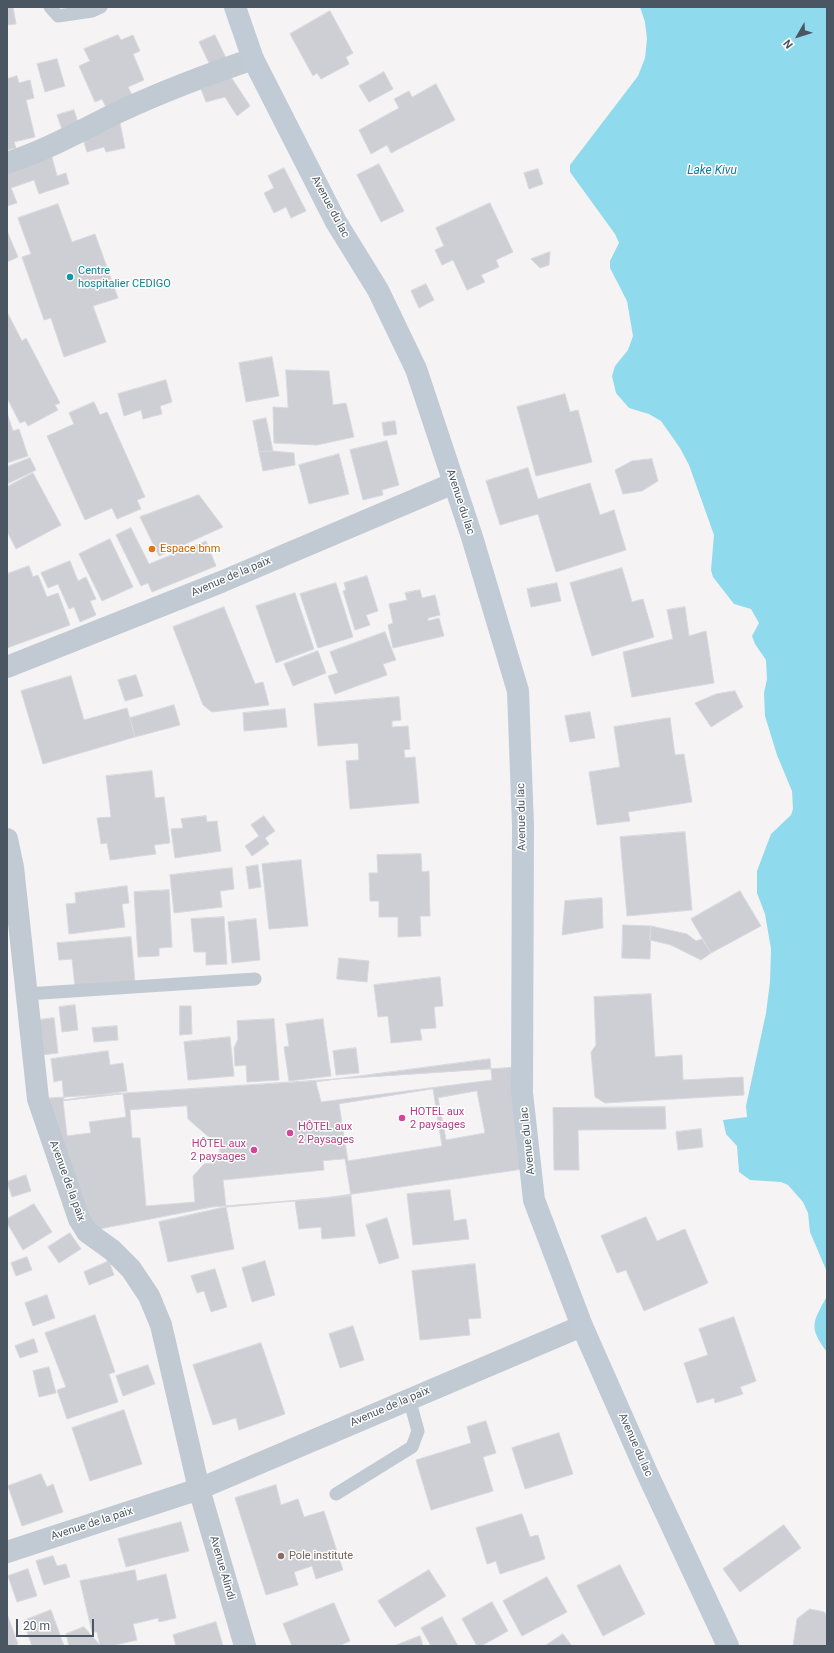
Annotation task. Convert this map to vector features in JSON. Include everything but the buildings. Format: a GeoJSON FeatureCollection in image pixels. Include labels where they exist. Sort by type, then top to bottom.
{"type":"FeatureCollection","features":[{"type":"Feature","properties":{"kind":"main road","name":"Avenue du lac"},"geometry":{"type":"LineString","coordinates":[[235,7],[253,59],[336,222],[378,290],[416,370],[454,483],[518,691],[523,834],[522,1093],[534,1200],[582,1326],[647,1473],[728,1646]]}},
{"type":"Feature","properties":{"kind":"street"},"geometry":{"type":"LineString","coordinates":[[7,163],[75,135],[195,78],[253,59]]}},
{"type":"Feature","properties":{"kind":"street","name":"Avenue de la paix"},"geometry":{"type":"LineString","coordinates":[[7,667],[221,582],[454,483]]}},
{"type":"Feature","properties":{"kind":"street","name":"Avenue de la paix"},"geometry":{"type":"LineString","coordinates":[[7,839],[38,1099],[79,1219],[87,1232],[112,1250],[131,1269],[149,1296],[161,1325],[199,1489]]}},
{"type":"Feature","properties":{"kind":"street","name":"Avenue de la paix"},"geometry":{"type":"LineString","coordinates":[[7,1552],[199,1489],[409,1398],[582,1326]]}},
{"type":"Feature","properties":{"kind":"street","name":"Avenue Alindi"},"geometry":{"type":"LineString","coordinates":[[199,1489],[245,1646]]}},
{"type":"Feature","properties":{"kind":"lane"},"geometry":{"type":"LineString","coordinates":[[50,7],[58,16],[92,11],[101,7]]}},
{"type":"Feature","properties":{"kind":"lane"},"geometry":{"type":"LineString","coordinates":[[26,994],[255,979]]}},
{"type":"Feature","properties":{"kind":"lane"},"geometry":{"type":"LineString","coordinates":[[336,1494],[412,1447],[418,1431],[409,1398]]}},
{"type":"Feature","properties":{"kind":"water","name":"Lake Kivu"},"geometry":{"type":"Polygon","coordinates":[[[640,7],[827,7],[827,1272],[810,1232],[808,1213],[803,1202],[788,1185],[781,1182],[750,1180],[739,1172],[737,1146],[726,1134],[723,1120],[747,1117],[746,1106],[766,1013],[770,982],[771,949],[765,914],[757,893],[757,871],[771,834],[791,815],[793,809],[792,791],[777,755],[765,716],[764,693],[767,679],[766,660],[755,644],[752,636],[759,623],[751,609],[734,604],[713,577],[711,570],[714,535],[689,465],[680,448],[661,421],[649,414],[629,408],[616,393],[612,376],[615,366],[628,350],[633,336],[627,301],[610,268],[610,261],[619,243],[615,234],[570,172],[570,165],[638,76],[645,58],[647,39],[645,22],[640,7]]]}},
{"type":"Feature","properties":{"kind":"water"},"geometry":{"type":"Polygon","coordinates":[[[827,1296],[827,1352],[817,1336],[815,1324],[818,1312],[827,1296]]]}},
{"type":"Feature","properties":{"kind":"place","name":"Centre hospitalier CEDIGO"},"geometry":{"type":"Point","coordinates":[70,277]}},
{"type":"Feature","properties":{"kind":"place","name":"Espace bnm"},"geometry":{"type":"Point","coordinates":[152,549]}},
{"type":"Feature","properties":{"kind":"place","name":"HOTEL aux 2 paysages"},"geometry":{"type":"Point","coordinates":[402,1118]}},
{"type":"Feature","properties":{"kind":"place","name":"HÔTEL aux 2 Paysages"},"geometry":{"type":"Point","coordinates":[290,1133]}},
{"type":"Feature","properties":{"kind":"place","name":"HÔTEL aux 2 paysages"},"geometry":{"type":"Point","coordinates":[254,1150]}},
{"type":"Feature","properties":{"kind":"place","name":"Pole institute"},"geometry":{"type":"Point","coordinates":[281,1556]}}]}
